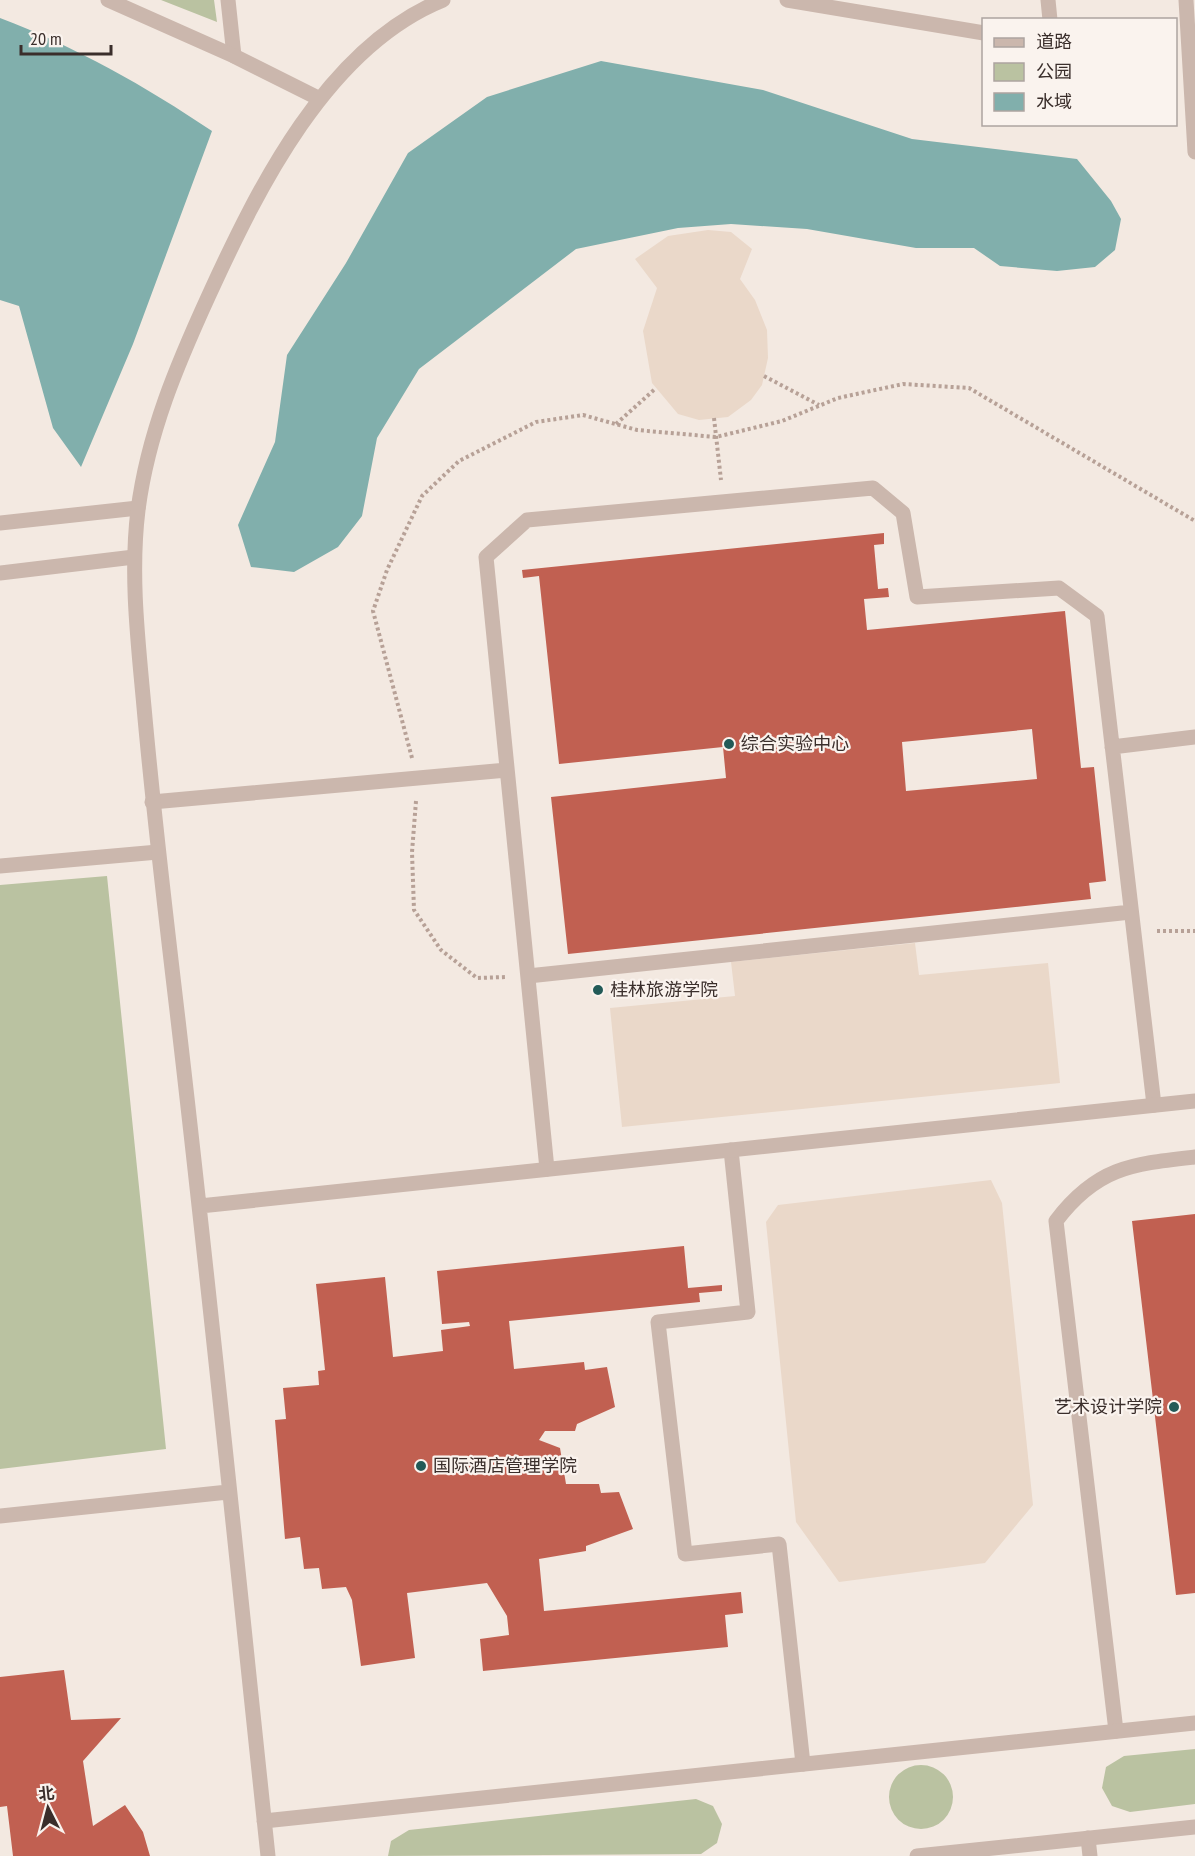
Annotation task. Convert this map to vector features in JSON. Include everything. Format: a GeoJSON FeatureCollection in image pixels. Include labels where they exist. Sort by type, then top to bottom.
{"type":"FeatureCollection","features":[{"type":"Feature","properties":{"kind":"street"},"geometry":{"type":"LineString","coordinates":[[108,0],[234,56],[320,99]]}},
{"type":"Feature","properties":{"kind":"street"},"geometry":{"type":"LineString","coordinates":[[228,0],[234,56]]}},
{"type":"Feature","properties":{"kind":"street"},"geometry":{"type":"LineString","coordinates":[[268,1856],[228,1492],[200,1206],[152,802],[135,610],[134,557],[138,508],[151,441],[176,367],[232,246],[285,150],[320,99],[363,52],[387,32],[443,0]]}},
{"type":"Feature","properties":{"kind":"street"},"geometry":{"type":"LineString","coordinates":[[1048,0],[1050,18]]}},
{"type":"Feature","properties":{"kind":"street"},"geometry":{"type":"LineString","coordinates":[[1186,0],[1183,67],[1195,152]]}},
{"type":"Feature","properties":{"kind":"street"},"geometry":{"type":"LineString","coordinates":[[797,1],[982,33]]}},
{"type":"Feature","properties":{"kind":"street"},"geometry":{"type":"LineString","coordinates":[[547,1169],[486,557],[527,520],[873,488],[903,513],[917,597],[1059,588],[1097,616],[1154,1105]]}},
{"type":"Feature","properties":{"kind":"street"},"geometry":{"type":"LineString","coordinates":[[0,523],[138,508]]}},
{"type":"Feature","properties":{"kind":"street"},"geometry":{"type":"LineString","coordinates":[[0,573],[134,557]]}},
{"type":"Feature","properties":{"kind":"street"},"geometry":{"type":"LineString","coordinates":[[1112,747],[1195,737]]}},
{"type":"Feature","properties":{"kind":"street"},"geometry":{"type":"LineString","coordinates":[[152,802],[507,770]]}},
{"type":"Feature","properties":{"kind":"street"},"geometry":{"type":"LineString","coordinates":[[0,866],[158,852]]}},
{"type":"Feature","properties":{"kind":"street"},"geometry":{"type":"LineString","coordinates":[[528,976],[824,949],[1131,912]]}},
{"type":"Feature","properties":{"kind":"street"},"geometry":{"type":"LineString","coordinates":[[200,1206],[1195,1101]]}},
{"type":"Feature","properties":{"kind":"street"},"geometry":{"type":"LineString","coordinates":[[731,1150],[748,1312],[658,1322],[685,1554],[779,1544],[803,1764]]}},
{"type":"Feature","properties":{"kind":"street"},"geometry":{"type":"LineString","coordinates":[[1116,1731],[1056,1221],[1075,1196],[1101,1178],[1124,1167],[1195,1157]]}},
{"type":"Feature","properties":{"kind":"street"},"geometry":{"type":"LineString","coordinates":[[0,1516],[228,1492]]}},
{"type":"Feature","properties":{"kind":"street"},"geometry":{"type":"LineString","coordinates":[[264,1821],[1195,1723]]}},
{"type":"Feature","properties":{"kind":"street"},"geometry":{"type":"LineString","coordinates":[[917,1856],[1195,1827]]}},
{"type":"Feature","properties":{"kind":"street"},"geometry":{"type":"LineString","coordinates":[[1088,1838],[1090,1856]]}},
{"type":"Feature","properties":{"kind":"path"},"geometry":{"type":"LineString","coordinates":[[764,376],[819,406]]}},
{"type":"Feature","properties":{"kind":"path"},"geometry":{"type":"LineString","coordinates":[[528,976],[477,978],[441,950],[414,910],[412,852],[416,809],[415,768],[373,611],[387,570],[422,496],[459,460],[536,422],[583,415],[637,430],[716,436],[782,421],[838,398],[903,384],[969,388],[1195,521]]}},
{"type":"Feature","properties":{"kind":"path"},"geometry":{"type":"LineString","coordinates":[[616,424],[656,388]]}},
{"type":"Feature","properties":{"kind":"path"},"geometry":{"type":"LineString","coordinates":[[714,418],[724,502]]}},
{"type":"Feature","properties":{"kind":"path"},"geometry":{"type":"LineString","coordinates":[[1133,932],[1195,931]]}},
{"type":"Feature","properties":{"kind":"green space"},"geometry":{"type":"Polygon","coordinates":[[[161,0],[214,0],[217,22],[161,0]]]}},
{"type":"Feature","properties":{"kind":"green space"},"geometry":{"type":"Polygon","coordinates":[[[107,876],[166,1449],[0,1469],[0,885],[107,876]]]}},
{"type":"Feature","properties":{"kind":"green space"},"geometry":{"type":"Polygon","coordinates":[[[1195,1749],[1195,1804],[1130,1812],[1112,1806],[1102,1788],[1106,1767],[1124,1756],[1195,1749]]]}},
{"type":"Feature","properties":{"kind":"green space"},"geometry":{"type":"Polygon","coordinates":[[[921,1765],[939,1771],[947,1779],[953,1797],[947,1815],[939,1823],[921,1829],[903,1823],[895,1815],[889,1797],[895,1779],[903,1771],[921,1765]]]}},
{"type":"Feature","properties":{"kind":"green space"},"geometry":{"type":"Polygon","coordinates":[[[696,1799],[713,1806],[722,1824],[717,1843],[701,1854],[388,1856],[391,1841],[409,1830],[696,1799]]]}},
{"type":"Feature","properties":{"kind":"shaded area"},"geometry":{"type":"Polygon","coordinates":[[[708,230],[731,232],[752,249],[740,279],[755,300],[767,330],[768,358],[762,385],[751,400],[728,417],[699,420],[678,414],[652,383],[643,331],[657,288],[635,259],[668,236],[708,230]]]}},
{"type":"Feature","properties":{"kind":"shaded area"},"geometry":{"type":"Polygon","coordinates":[[[915,943],[919,975],[1048,963],[1060,1083],[622,1127],[610,1008],[735,996],[731,962],[915,943]]]}},
{"type":"Feature","properties":{"kind":"shaded area"},"geometry":{"type":"Polygon","coordinates":[[[991,1180],[1002,1203],[1033,1505],[985,1563],[839,1582],[796,1522],[766,1222],[778,1205],[991,1180]]]}},
{"type":"Feature","properties":{"kind":"water"},"geometry":{"type":"Polygon","coordinates":[[[0,18],[109,68],[212,131],[133,344],[81,467],[53,428],[19,306],[0,300],[0,18]]]}},
{"type":"Feature","properties":{"kind":"water"},"geometry":{"type":"Polygon","coordinates":[[[601,61],[763,90],[912,139],[1077,159],[1111,201],[1121,219],[1115,250],[1095,267],[1057,271],[1000,266],[974,248],[916,248],[807,229],[731,224],[678,228],[576,249],[419,369],[377,438],[362,516],[338,547],[294,572],[251,567],[238,525],[275,442],[287,355],[346,263],[408,153],[487,97],[601,61]]]}},
{"type":"Feature","properties":{"kind":"building","name":"综合实验中心"},"geometry":{"type":"Polygon","coordinates":[[[884,533],[884,544],[874,545],[878,589],[888,588],[889,597],[864,599],[867,630],[1065,611],[1081,768],[1094,767],[1106,881],[1089,883],[1091,899],[568,954],[551,797],[726,778],[723,747],[559,764],[539,576],[523,578],[522,570],[884,533]],[[1032,729],[902,742],[906,791],[1037,779],[1032,729]]]}},
{"type":"Feature","properties":{"kind":"building","name":"艺术设计学院"},"geometry":{"type":"Polygon","coordinates":[[[1195,1214],[1195,1593],[1176,1595],[1132,1221],[1195,1214]]]}},
{"type":"Feature","properties":{"kind":"building","name":"国际酒店管理学院"},"geometry":{"type":"Polygon","coordinates":[[[684,1246],[688,1288],[722,1285],[722,1291],[699,1293],[700,1302],[509,1321],[514,1369],[584,1362],[585,1370],[607,1367],[615,1407],[577,1424],[575,1431],[545,1431],[539,1440],[560,1448],[566,1484],[599,1484],[601,1493],[619,1492],[633,1529],[586,1546],[586,1551],[539,1559],[544,1611],[741,1592],[743,1613],[725,1615],[728,1647],[483,1671],[480,1639],[509,1635],[507,1616],[487,1583],[407,1593],[415,1658],[361,1666],[352,1600],[346,1587],[322,1589],[319,1568],[304,1569],[300,1537],[285,1539],[275,1420],[286,1419],[283,1388],[319,1385],[318,1371],[325,1370],[316,1284],[385,1277],[393,1357],[443,1351],[441,1330],[470,1326],[469,1322],[442,1324],[437,1271],[684,1246]]]}},
{"type":"Feature","properties":{"kind":"building"},"geometry":{"type":"Polygon","coordinates":[[[64,1670],[71,1720],[121,1718],[83,1761],[93,1826],[125,1805],[143,1832],[150,1856],[13,1856],[7,1806],[0,1807],[0,1677],[64,1670]]]}},
{"type":"Feature","properties":{"kind":"place","name":"综合实验中心"},"geometry":{"type":"Point","coordinates":[729,744]}},
{"type":"Feature","properties":{"kind":"place","name":"桂林旅游学院"},"geometry":{"type":"Point","coordinates":[598,990]}},
{"type":"Feature","properties":{"kind":"place","name":"艺术设计学院"},"geometry":{"type":"Point","coordinates":[1174,1407]}},
{"type":"Feature","properties":{"kind":"place","name":"国际酒店管理学院"},"geometry":{"type":"Point","coordinates":[421,1466]}}]}
